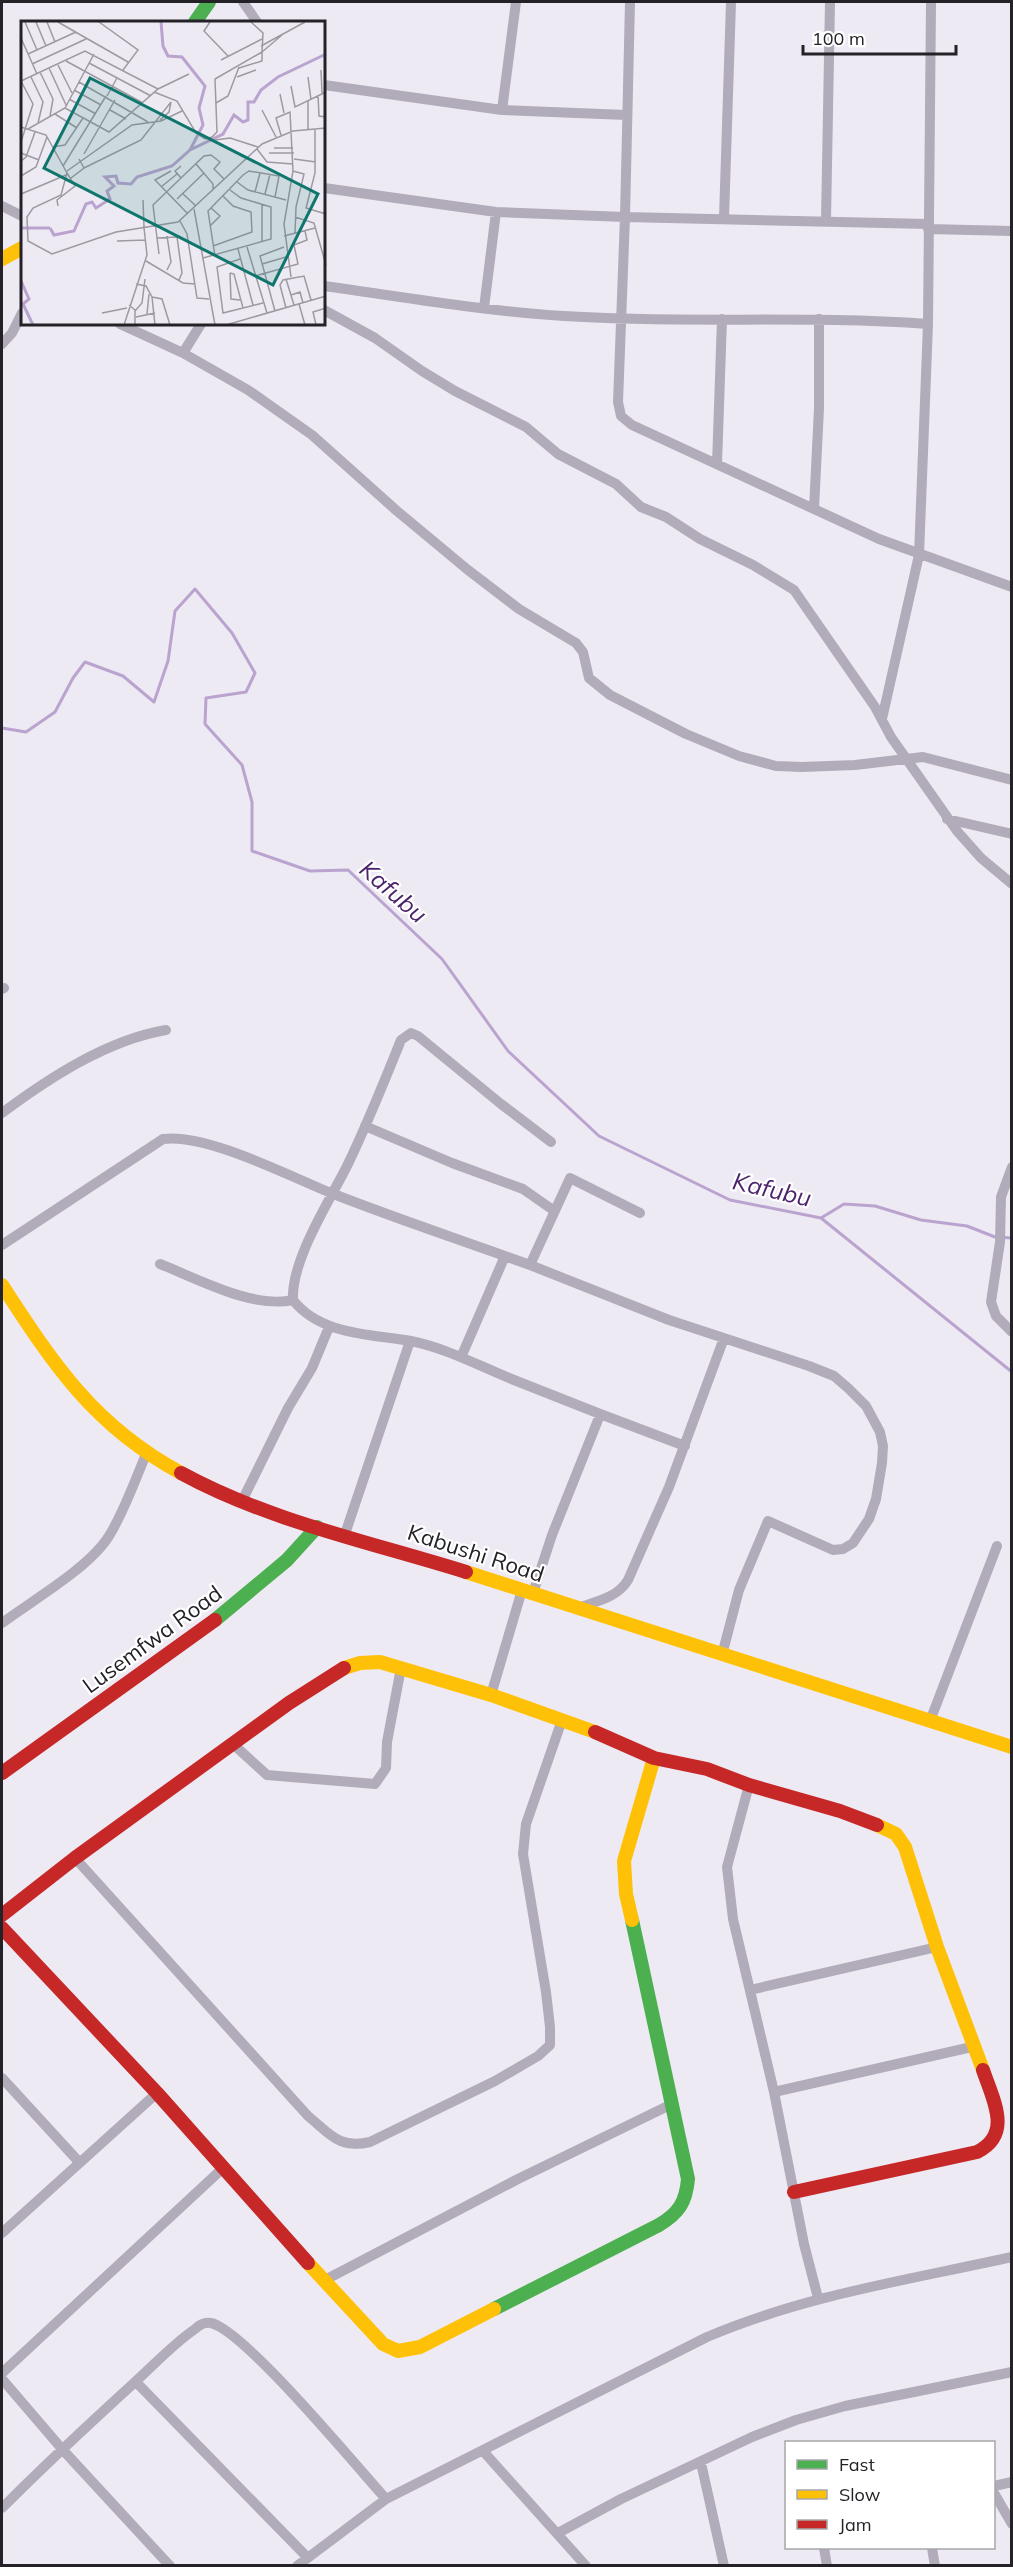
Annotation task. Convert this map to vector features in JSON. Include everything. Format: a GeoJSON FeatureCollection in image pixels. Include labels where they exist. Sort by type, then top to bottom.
{"type":"FeatureCollection","features":[{"type":"Feature","properties":{"kind":"street"},"geometry":{"type":"LineString","coordinates":[[196,21],[209,2]]}},
{"type":"Feature","properties":{"kind":"street"},"geometry":{"type":"LineString","coordinates":[[243,2],[256,21]]}},
{"type":"Feature","properties":{"kind":"street"},"geometry":{"type":"LineString","coordinates":[[502,110],[516,2]]}},
{"type":"Feature","properties":{"kind":"street"},"geometry":{"type":"LineString","coordinates":[[630,2],[618,402],[621,416],[632,425],[879,540],[1011,587]]}},
{"type":"Feature","properties":{"kind":"street"},"geometry":{"type":"LineString","coordinates":[[724,218],[731,2]]}},
{"type":"Feature","properties":{"kind":"street"},"geometry":{"type":"LineString","coordinates":[[826,220],[830,2]]}},
{"type":"Feature","properties":{"kind":"street"},"geometry":{"type":"LineString","coordinates":[[882,719],[919,555],[928,324],[931,2]]}},
{"type":"Feature","properties":{"kind":"street"},"geometry":{"type":"LineString","coordinates":[[326,86],[502,110],[626,115]]}},
{"type":"Feature","properties":{"kind":"street"},"geometry":{"type":"LineString","coordinates":[[326,188],[496,212],[625,218],[826,220],[1011,231]]}},
{"type":"Feature","properties":{"kind":"street"},"geometry":{"type":"LineString","coordinates":[[2,206],[21,216]]}},
{"type":"Feature","properties":{"kind":"street"},"geometry":{"type":"LineString","coordinates":[[484,308],[496,212]]}},
{"type":"Feature","properties":{"kind":"street"},"geometry":{"type":"LineString","coordinates":[[2,259],[21,249]]}},
{"type":"Feature","properties":{"kind":"street"},"geometry":{"type":"LineString","coordinates":[[326,286],[484,308],[564,316],[819,319],[928,324]]}},
{"type":"Feature","properties":{"kind":"street"},"geometry":{"type":"LineString","coordinates":[[326,311],[375,338],[447,386],[526,427],[558,454],[616,484],[641,507],[666,517],[700,539],[753,565],[790,587],[882,719],[891,737],[947,819],[981,858],[1011,884]]}},
{"type":"Feature","properties":{"kind":"street"},"geometry":{"type":"LineString","coordinates":[[2,344],[12,333],[21,315]]}},
{"type":"Feature","properties":{"kind":"street"},"geometry":{"type":"LineString","coordinates":[[717,464],[722,319]]}},
{"type":"Feature","properties":{"kind":"street"},"geometry":{"type":"LineString","coordinates":[[814,509],[819,408],[819,319]]}},
{"type":"Feature","properties":{"kind":"street"},"geometry":{"type":"LineString","coordinates":[[124,326],[183,353],[248,390],[312,435],[397,512],[468,570],[519,609],[576,643],[583,652],[589,678],[610,695],[686,734],[739,756],[776,766],[855,765],[905,758],[933,759],[1011,780]]}},
{"type":"Feature","properties":{"kind":"street"},"geometry":{"type":"LineString","coordinates":[[183,353],[200,326]]}},
{"type":"Feature","properties":{"kind":"street"},"geometry":{"type":"LineString","coordinates":[[947,819],[1011,834]]}},
{"type":"Feature","properties":{"kind":"street"},"geometry":{"type":"LineString","coordinates":[[2,1113],[42,1083],[79,1063],[140,1035],[166,1030]]}},
{"type":"Feature","properties":{"kind":"street"},"geometry":{"type":"LineString","coordinates":[[550,1142],[418,1036],[411,1033],[401,1040],[365,1126],[318,1220],[292,1285],[293,1300],[305,1312],[329,1327],[410,1341],[462,1355],[512,1379],[600,1415],[685,1446]]}},
{"type":"Feature","properties":{"kind":"street"},"geometry":{"type":"LineString","coordinates":[[365,1126],[452,1163],[522,1189],[553,1210]]}},
{"type":"Feature","properties":{"kind":"street"},"geometry":{"type":"LineString","coordinates":[[2,1245],[163,1139],[177,1137],[238,1154],[332,1193],[530,1265],[669,1320],[834,1376],[866,1406],[880,1432],[883,1446],[876,1499],[868,1519],[853,1543],[843,1549],[834,1550],[768,1521],[740,1590],[722,1654]]}},
{"type":"Feature","properties":{"kind":"street"},"geometry":{"type":"LineString","coordinates":[[1011,1167],[1000,1197],[1000,1236],[991,1302],[996,1316],[1011,1332]]}},
{"type":"Feature","properties":{"kind":"street"},"geometry":{"type":"LineString","coordinates":[[530,1265],[553,1210],[570,1178],[640,1213]]}},
{"type":"Feature","properties":{"kind":"street"},"geometry":{"type":"LineString","coordinates":[[462,1355],[505,1256]]}},
{"type":"Feature","properties":{"kind":"street"},"geometry":{"type":"LineString","coordinates":[[160,1264],[256,1301],[277,1304],[293,1300]]}},
{"type":"Feature","properties":{"kind":"street","name":"Kabushi Road"},"geometry":{"type":"LineString","coordinates":[[2,1285],[55,1365],[85,1403],[123,1436],[197,1483],[317,1527],[527,1591],[1011,1747]]}},
{"type":"Feature","properties":{"kind":"street"},"geometry":{"type":"LineString","coordinates":[[242,1501],[288,1408],[312,1368],[329,1327]]}},
{"type":"Feature","properties":{"kind":"street"},"geometry":{"type":"LineString","coordinates":[[578,1608],[611,1596],[622,1589],[685,1446],[724,1338]]}},
{"type":"Feature","properties":{"kind":"street"},"geometry":{"type":"LineString","coordinates":[[345,1534],[410,1341]]}},
{"type":"Feature","properties":{"kind":"street"},"geometry":{"type":"LineString","coordinates":[[491,1695],[527,1591],[600,1415]]}},
{"type":"Feature","properties":{"kind":"street"},"geometry":{"type":"LineString","coordinates":[[2,1623],[67,1576],[95,1553],[108,1538],[147,1452]]}},
{"type":"Feature","properties":{"kind":"street","name":"Lusemfwa Road"},"geometry":{"type":"LineString","coordinates":[[2,1773],[223,1614],[287,1560],[317,1527]]}},
{"type":"Feature","properties":{"kind":"street"},"geometry":{"type":"LineString","coordinates":[[930,1721],[997,1546]]}},
{"type":"Feature","properties":{"kind":"street"},"geometry":{"type":"LineString","coordinates":[[2,1915],[75,1858],[233,1744],[339,1670],[360,1662],[380,1662],[491,1695],[562,1720],[654,1758],[707,1769],[749,1785],[840,1811],[886,1828],[896,1834],[905,1847],[937,1947],[976,2046],[1000,2123],[1000,2133],[987,2148],[977,2152],[794,2192]]}},
{"type":"Feature","properties":{"kind":"street"},"geometry":{"type":"LineString","coordinates":[[233,1744],[267,1774],[375,1784],[386,1768],[387,1742],[401,1668]]}},
{"type":"Feature","properties":{"kind":"street"},"geometry":{"type":"LineString","coordinates":[[75,1858],[308,2116],[338,2142],[353,2146],[370,2142],[495,2081],[538,2056],[550,2045],[546,1992],[523,1854],[526,1824],[562,1720]]}},
{"type":"Feature","properties":{"kind":"street"},"geometry":{"type":"LineString","coordinates":[[2,1928],[157,2093],[222,2169],[383,2344],[398,2351],[420,2347],[462,2328],[677,2215],[687,2199],[688,2179],[626,1894],[624,1861],[654,1758]]}},
{"type":"Feature","properties":{"kind":"street"},"geometry":{"type":"LineString","coordinates":[[749,1785],[728,1854],[727,1867],[733,1919],[774,2092],[818,2298]]}},
{"type":"Feature","properties":{"kind":"street"},"geometry":{"type":"LineString","coordinates":[[750,1990],[937,1947]]}},
{"type":"Feature","properties":{"kind":"street"},"geometry":{"type":"LineString","coordinates":[[774,2092],[976,2046]]}},
{"type":"Feature","properties":{"kind":"street"},"geometry":{"type":"LineString","coordinates":[[2,2078],[79,2162]]}},
{"type":"Feature","properties":{"kind":"street"},"geometry":{"type":"LineString","coordinates":[[2,2233],[157,2093]]}},
{"type":"Feature","properties":{"kind":"street"},"geometry":{"type":"LineString","coordinates":[[325,2280],[518,2179],[672,2104]]}},
{"type":"Feature","properties":{"kind":"street"},"geometry":{"type":"LineString","coordinates":[[2,2373],[222,2169]]}},
{"type":"Feature","properties":{"kind":"street"},"geometry":{"type":"LineString","coordinates":[[297,2565],[386,2499],[483,2451],[591,2393],[707,2337],[754,2317],[818,2298],[1011,2257]]}},
{"type":"Feature","properties":{"kind":"street"},"geometry":{"type":"LineString","coordinates":[[2,2508],[180,2340],[202,2324],[210,2323],[229,2331],[313,2416],[386,2499]]}},
{"type":"Feature","properties":{"kind":"street"},"geometry":{"type":"LineString","coordinates":[[558,2533],[621,2499],[752,2437],[796,2420],[846,2406],[1011,2372]]}},
{"type":"Feature","properties":{"kind":"street"},"geometry":{"type":"LineString","coordinates":[[2,2379],[62,2449],[170,2565]]}},
{"type":"Feature","properties":{"kind":"street"},"geometry":{"type":"LineString","coordinates":[[136,2382],[307,2557]]}},
{"type":"Feature","properties":{"kind":"street"},"geometry":{"type":"LineString","coordinates":[[483,2451],[586,2565]]}},
{"type":"Feature","properties":{"kind":"street"},"geometry":{"type":"LineString","coordinates":[[701,2463],[724,2565]]}},
{"type":"Feature","properties":{"kind":"street"},"geometry":{"type":"LineString","coordinates":[[995,2486],[1011,2482]]}},
{"type":"Feature","properties":{"kind":"street"},"geometry":{"type":"LineString","coordinates":[[995,2496],[1011,2524]]}},
{"type":"Feature","properties":{"kind":"street"},"geometry":{"type":"LineString","coordinates":[[824,2549],[827,2565]]}},
{"type":"Feature","properties":{"kind":"street"},"geometry":{"type":"LineString","coordinates":[[932,2549],[935,2565]]}},
{"type":"Feature","properties":{"kind":"waterway","name":"Kafubu"},"geometry":{"type":"LineString","coordinates":[[2,728],[26,732],[55,712],[73,678],[85,662],[123,676],[154,702],[168,661],[175,611],[195,589],[232,633],[255,673],[246,692],[206,698],[205,724],[242,765],[252,802],[252,851],[310,871],[348,870],[442,959],[508,1051],[599,1136],[730,1200],[821,1218],[1012,1372]]}},
{"type":"Feature","properties":{"kind":"waterway"},"geometry":{"type":"LineString","coordinates":[[821,1218],[844,1204],[875,1206],[921,1220],[967,1226],[995,1237],[1012,1238]]}},
{"type":"Feature","properties":{"kind":"traffic: fast"},"geometry":{"type":"LineString","coordinates":[[196,21],[209,2]]}},
{"type":"Feature","properties":{"kind":"traffic: fast"},"geometry":{"type":"LineString","coordinates":[[215,1620],[287,1560],[317,1527]]}},
{"type":"Feature","properties":{"kind":"traffic: fast"},"geometry":{"type":"LineString","coordinates":[[494,2309],[659,2225],[672,2216],[683,2200],[688,2179],[632,1920]]}},
{"type":"Feature","properties":{"kind":"traffic: slow"},"geometry":{"type":"LineString","coordinates":[[2,259],[21,249]]}},
{"type":"Feature","properties":{"kind":"traffic: slow"},"geometry":{"type":"LineString","coordinates":[[2,1285],[40,1342],[78,1391],[124,1435],[150,1455],[181,1473]]}},
{"type":"Feature","properties":{"kind":"traffic: slow"},"geometry":{"type":"LineString","coordinates":[[466,1572],[1012,1747]]}},
{"type":"Feature","properties":{"kind":"traffic: slow"},"geometry":{"type":"LineString","coordinates":[[344,1668],[360,1663],[380,1662],[491,1695],[595,1732]]}},
{"type":"Feature","properties":{"kind":"traffic: slow"},"geometry":{"type":"LineString","coordinates":[[632,1920],[626,1894],[624,1861],[654,1758]]}},
{"type":"Feature","properties":{"kind":"traffic: slow"},"geometry":{"type":"LineString","coordinates":[[877,1825],[896,1834],[905,1847],[937,1947],[983,2070]]}},
{"type":"Feature","properties":{"kind":"traffic: slow"},"geometry":{"type":"LineString","coordinates":[[308,2263],[383,2344],[398,2351],[420,2347],[494,2309]]}},
{"type":"Feature","properties":{"kind":"traffic: jam"},"geometry":{"type":"LineString","coordinates":[[181,1473],[215,1490],[285,1518],[466,1572]]}},
{"type":"Feature","properties":{"kind":"traffic: jam"},"geometry":{"type":"LineString","coordinates":[[2,1773],[215,1620]]}},
{"type":"Feature","properties":{"kind":"traffic: jam"},"geometry":{"type":"LineString","coordinates":[[2,1915],[75,1858],[289,1703],[344,1668]]}},
{"type":"Feature","properties":{"kind":"traffic: jam"},"geometry":{"type":"LineString","coordinates":[[595,1732],[654,1758],[707,1769],[749,1785],[840,1811],[877,1825]]}},
{"type":"Feature","properties":{"kind":"traffic: jam"},"geometry":{"type":"LineString","coordinates":[[2,1928],[157,2093],[308,2263]]}},
{"type":"Feature","properties":{"kind":"traffic: jam"},"geometry":{"type":"LineString","coordinates":[[794,2192],[977,2152],[988,2145],[995,2136],[997,2116],[983,2070]]}}]}
